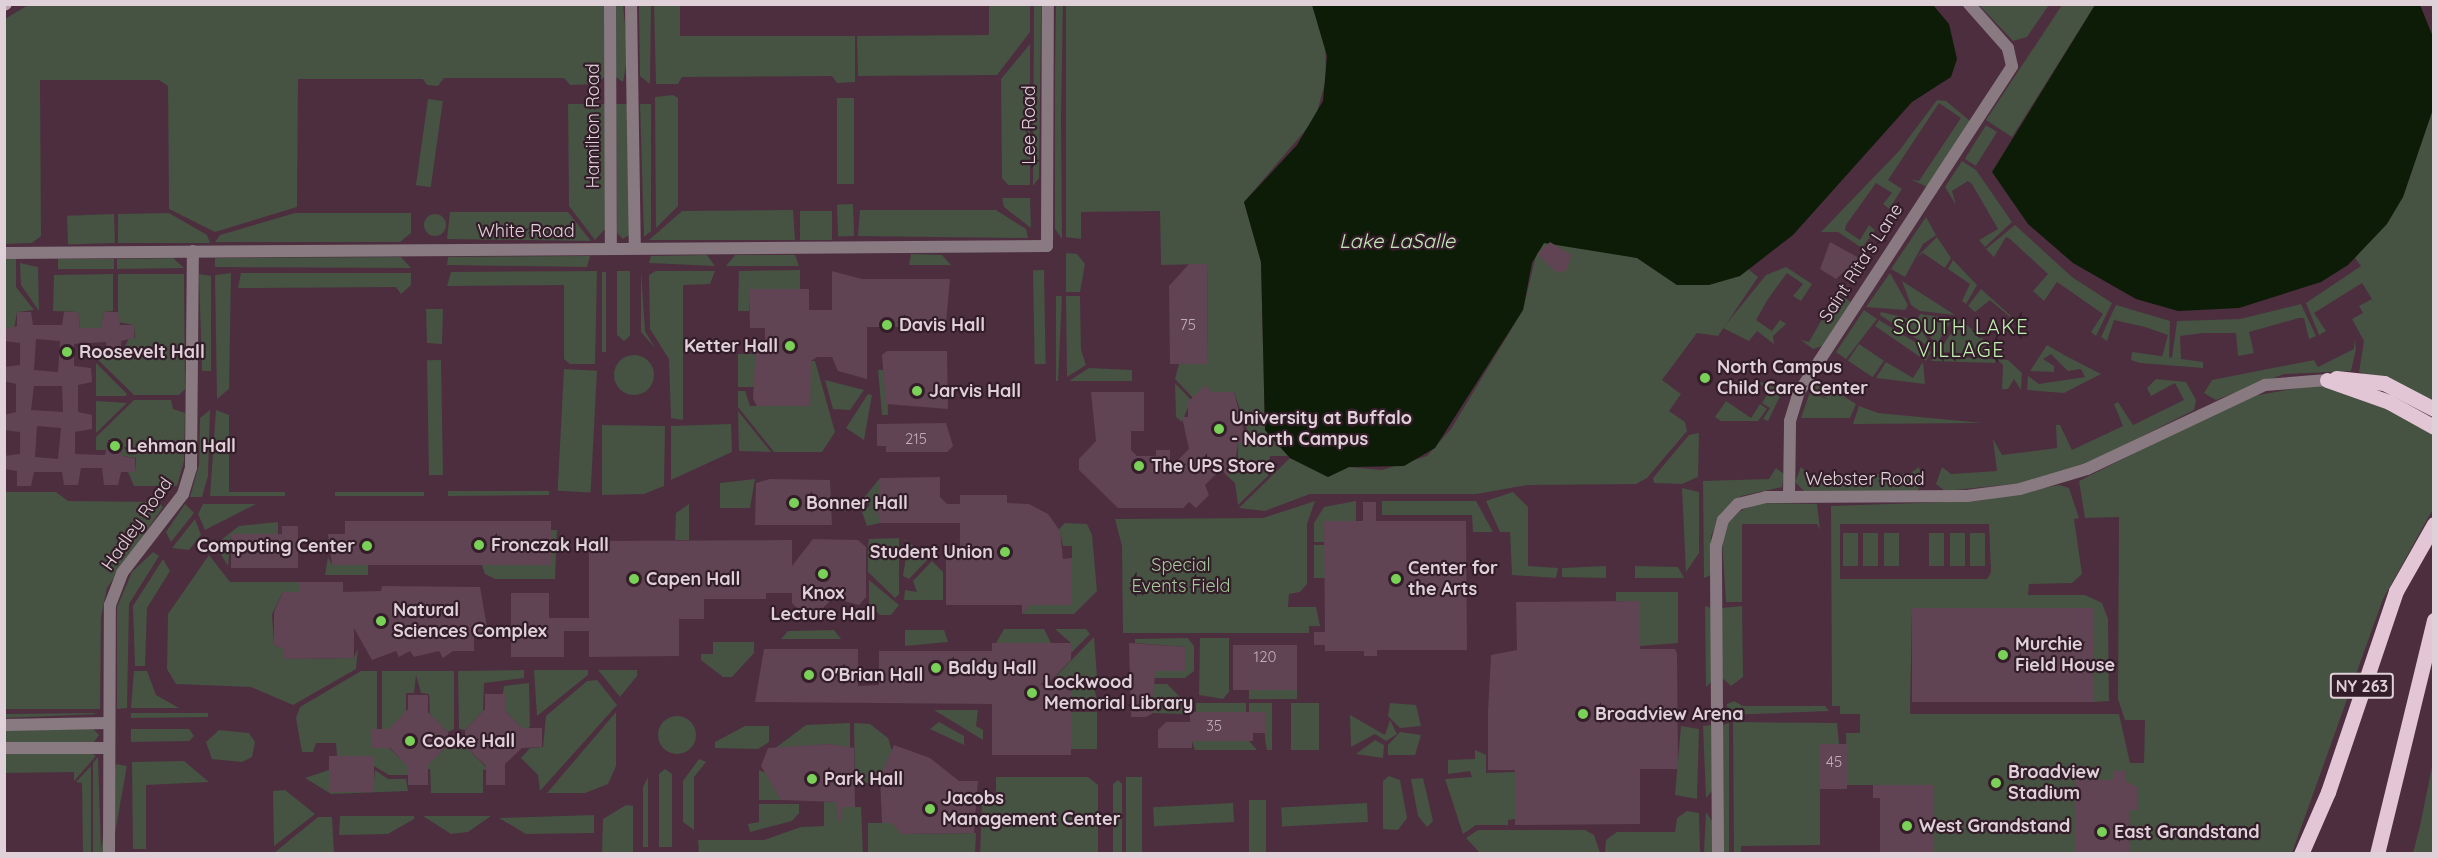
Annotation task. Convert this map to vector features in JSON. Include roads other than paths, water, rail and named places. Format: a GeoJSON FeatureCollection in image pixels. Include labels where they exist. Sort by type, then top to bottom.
{"type":"FeatureCollection","features":[{"type":"Feature","properties":{"kind":"main road"},"geometry":{"type":"LineString","coordinates":[[2326,380],[2342,376],[2384,383],[2433,409]]}},
{"type":"Feature","properties":{"kind":"main road"},"geometry":{"type":"LineString","coordinates":[[2326,380],[2389,402],[2433,427]]}},
{"type":"Feature","properties":{"kind":"main road","name":"NY 263"},"geometry":{"type":"LineString","coordinates":[[2301,854],[2328,792],[2396,591],[2433,524]]}},
{"type":"Feature","properties":{"kind":"main road","name":"NY 263"},"geometry":{"type":"LineString","coordinates":[[2377,854],[2433,620]]}},
{"type":"Feature","properties":{"kind":"street","name":"Hamilton Road"},"geometry":{"type":"LineString","coordinates":[[610,4],[611,248]]}},
{"type":"Feature","properties":{"kind":"street"},"geometry":{"type":"LineString","coordinates":[[631,4],[635,248]]}},
{"type":"Feature","properties":{"kind":"street","name":"Lee Road"},"geometry":{"type":"LineString","coordinates":[[1047,246],[1048,4]]}},
{"type":"Feature","properties":{"kind":"street","name":"Saint Rita's Lane"},"geometry":{"type":"LineString","coordinates":[[1789,497],[1790,421],[1799,392],[2012,66],[2008,48],[1969,4]]}},
{"type":"Feature","properties":{"kind":"street","name":"White Road"},"geometry":{"type":"LineString","coordinates":[[4,253],[1047,246]]}},
{"type":"Feature","properties":{"kind":"street","name":"Hadley Road"},"geometry":{"type":"LineString","coordinates":[[109,854],[108,621],[114,591],[183,494],[191,468],[193,251]]}},
{"type":"Feature","properties":{"kind":"street","name":"Webster Road"},"geometry":{"type":"LineString","coordinates":[[1718,854],[1716,537],[1738,504],[1789,497],[1967,496],[2020,489],[2087,469],[2265,385],[2326,380]]}},
{"type":"Feature","properties":{"kind":"street"},"geometry":{"type":"LineString","coordinates":[[4,725],[108,723]]}},
{"type":"Feature","properties":{"kind":"street"},"geometry":{"type":"LineString","coordinates":[[4,748],[108,748]]}},
{"type":"Feature","properties":{"kind":"water","name":"Lake LaSalle"},"geometry":{"type":"Polygon","coordinates":[[[1312,5],[1933,5],[1949,24],[1957,59],[1951,77],[1912,102],[1793,235],[1740,276],[1709,285],[1677,285],[1637,258],[1544,243],[1532,263],[1523,310],[1435,448],[1404,466],[1349,467],[1328,477],[1290,458],[1265,430],[1261,262],[1244,202],[1297,145],[1323,101],[1327,56],[1312,5]]]}},
{"type":"Feature","properties":{"kind":"water"},"geometry":{"type":"Polygon","coordinates":[[[2095,5],[2420,5],[2433,37],[2433,109],[2403,197],[2387,224],[2348,265],[2321,282],[2239,308],[2178,311],[2136,299],[2073,263],[2028,224],[1992,172],[2095,5]]]}},
{"type":"Feature","properties":{"kind":"place","name":"Davis Hall"},"geometry":{"type":"Point","coordinates":[887,325]}},
{"type":"Feature","properties":{"kind":"place","name":"Ketter Hall"},"geometry":{"type":"Point","coordinates":[790,346]}},
{"type":"Feature","properties":{"kind":"place","name":"Roosevelt Hall"},"geometry":{"type":"Point","coordinates":[67,352]}},
{"type":"Feature","properties":{"kind":"place","name":"North Campus Child Care Center"},"geometry":{"type":"Point","coordinates":[1705,378]}},
{"type":"Feature","properties":{"kind":"place","name":"Jarvis Hall"},"geometry":{"type":"Point","coordinates":[917,391]}},
{"type":"Feature","properties":{"kind":"place","name":"University at Buffalo - North Campus"},"geometry":{"type":"Point","coordinates":[1219,429]}},
{"type":"Feature","properties":{"kind":"place","name":"Lehman Hall"},"geometry":{"type":"Point","coordinates":[115,446]}},
{"type":"Feature","properties":{"kind":"place","name":"The UPS Store"},"geometry":{"type":"Point","coordinates":[1139,466]}},
{"type":"Feature","properties":{"kind":"place","name":"Bonner Hall"},"geometry":{"type":"Point","coordinates":[794,503]}},
{"type":"Feature","properties":{"kind":"place","name":"Fronczak Hall"},"geometry":{"type":"Point","coordinates":[479,545]}},
{"type":"Feature","properties":{"kind":"place","name":"Computing Center"},"geometry":{"type":"Point","coordinates":[367,546]}},
{"type":"Feature","properties":{"kind":"place","name":"Student Union"},"geometry":{"type":"Point","coordinates":[1005,552]}},
{"type":"Feature","properties":{"kind":"place","name":"Knox Lecture Hall"},"geometry":{"type":"Point","coordinates":[823,574]}},
{"type":"Feature","properties":{"kind":"place","name":"Capen Hall"},"geometry":{"type":"Point","coordinates":[634,579]}},
{"type":"Feature","properties":{"kind":"place","name":"Center for the Arts"},"geometry":{"type":"Point","coordinates":[1396,579]}},
{"type":"Feature","properties":{"kind":"place","name":"Natural Sciences Complex"},"geometry":{"type":"Point","coordinates":[381,621]}},
{"type":"Feature","properties":{"kind":"place","name":"Murchie Field House"},"geometry":{"type":"Point","coordinates":[2003,655]}},
{"type":"Feature","properties":{"kind":"place","name":"Baldy Hall"},"geometry":{"type":"Point","coordinates":[936,668]}},
{"type":"Feature","properties":{"kind":"place","name":"O'Brian Hall"},"geometry":{"type":"Point","coordinates":[809,675]}},
{"type":"Feature","properties":{"kind":"place","name":"Lockwood Memorial Library"},"geometry":{"type":"Point","coordinates":[1032,693]}},
{"type":"Feature","properties":{"kind":"place","name":"Broadview Arena"},"geometry":{"type":"Point","coordinates":[1583,714]}},
{"type":"Feature","properties":{"kind":"place","name":"Cooke Hall"},"geometry":{"type":"Point","coordinates":[410,741]}},
{"type":"Feature","properties":{"kind":"place","name":"Park Hall"},"geometry":{"type":"Point","coordinates":[812,779]}},
{"type":"Feature","properties":{"kind":"place","name":"Broadview Stadium"},"geometry":{"type":"Point","coordinates":[1996,783]}},
{"type":"Feature","properties":{"kind":"place","name":"Jacobs Management Center"},"geometry":{"type":"Point","coordinates":[930,809]}},
{"type":"Feature","properties":{"kind":"place","name":"West Grandstand"},"geometry":{"type":"Point","coordinates":[1907,826]}},
{"type":"Feature","properties":{"kind":"place","name":"East Grandstand"},"geometry":{"type":"Point","coordinates":[2102,832]}},
{"type":"Feature","properties":{"kind":"district","name":"SOUTH LAKE VILLAGE"},"geometry":{"type":"Point","coordinates":[1961,338]}},
{"type":"Feature","properties":{"kind":"park label","name":"Special Events Field"},"geometry":{"type":"Point","coordinates":[1181,576]}}]}
